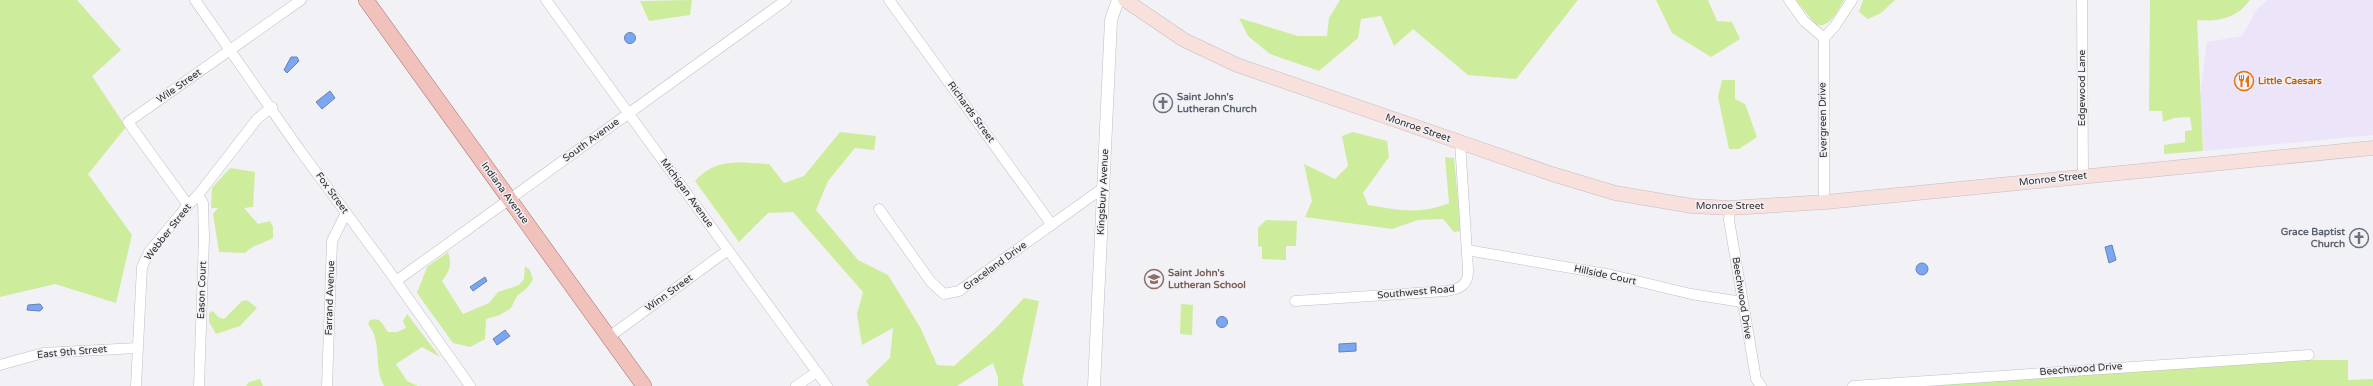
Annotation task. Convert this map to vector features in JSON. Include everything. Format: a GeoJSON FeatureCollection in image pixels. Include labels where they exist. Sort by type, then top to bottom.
{"type":"FeatureCollection","features":[{"type":"Feature","properties":{"kind":"main road","name":"Indiana Avenue"},"geometry":{"type":"LineString","coordinates":[[366,0],[644,386]]}},
{"type":"Feature","properties":{"kind":"main road","name":"Monroe Street"},"geometry":{"type":"LineString","coordinates":[[1125,0],[1184,40],[1214,56],[1460,142],[1615,193],[1692,206],[1730,208],[1824,202],[2373,148]]}},
{"type":"Feature","properties":{"kind":"street","name":"Fox Street"},"geometry":{"type":"LineString","coordinates":[[195,0],[272,107],[299,149],[396,281],[470,386]]}},
{"type":"Feature","properties":{"kind":"street"},"geometry":{"type":"LineString","coordinates":[[231,50],[300,0]]}},
{"type":"Feature","properties":{"kind":"street","name":"Michigan Avenue"},"geometry":{"type":"LineString","coordinates":[[546,0],[827,386]]}},
{"type":"Feature","properties":{"kind":"street","name":"South Avenue"},"geometry":{"type":"LineString","coordinates":[[396,281],[786,0]]}},
{"type":"Feature","properties":{"kind":"street","name":"Richards Street"},"geometry":{"type":"LineString","coordinates":[[889,0],[1052,225]]}},
{"type":"Feature","properties":{"kind":"street","name":"Kingsbury Avenue"},"geometry":{"type":"LineString","coordinates":[[1094,386],[1111,20],[1118,0]]}},
{"type":"Feature","properties":{"kind":"street"},"geometry":{"type":"LineString","coordinates":[[1789,0],[1804,21],[1824,38],[1835,26],[1852,0]]}},
{"type":"Feature","properties":{"kind":"street","name":"Edgewood Lane"},"geometry":{"type":"LineString","coordinates":[[2082,0],[2083,176]]}},
{"type":"Feature","properties":{"kind":"street","name":"Evergreen Drive"},"geometry":{"type":"LineString","coordinates":[[1824,38],[1824,202]]}},
{"type":"Feature","properties":{"kind":"street","name":"Wile Street"},"geometry":{"type":"LineString","coordinates":[[188,205],[128,122],[231,50]]}},
{"type":"Feature","properties":{"kind":"street","name":"Webber Street"},"geometry":{"type":"LineString","coordinates":[[136,386],[142,267],[149,252],[198,195],[257,119],[272,107]]}},
{"type":"Feature","properties":{"kind":"street","name":"Southwest Road"},"geometry":{"type":"LineString","coordinates":[[1295,301],[1455,290],[1461,288],[1467,280],[1467,250],[1460,142]]}},
{"type":"Feature","properties":{"kind":"street"},"geometry":{"type":"LineString","coordinates":[[1052,225],[1103,188]]}},
{"type":"Feature","properties":{"kind":"street","name":"Eason Court"},"geometry":{"type":"LineString","coordinates":[[198,195],[203,203],[204,238],[199,386]]}},
{"type":"Feature","properties":{"kind":"street","name":"Beechwood Drive"},"geometry":{"type":"LineString","coordinates":[[1730,208],[1729,220],[1742,302],[1756,379],[1761,386]]}},
{"type":"Feature","properties":{"kind":"street","name":"Graceland Drive"},"geometry":{"type":"LineString","coordinates":[[879,209],[931,282],[944,294],[959,291],[1052,225]]}},
{"type":"Feature","properties":{"kind":"street","name":"Farrand Avenue"},"geometry":{"type":"LineString","coordinates":[[327,386],[332,241],[346,213]]}},
{"type":"Feature","properties":{"kind":"street","name":"Winn Street"},"geometry":{"type":"LineString","coordinates":[[609,337],[728,250]]}},
{"type":"Feature","properties":{"kind":"street","name":"Hillside Court"},"geometry":{"type":"LineString","coordinates":[[1467,250],[1612,275],[1691,294],[1742,302]]}},
{"type":"Feature","properties":{"kind":"street","name":"East 9th Street"},"geometry":{"type":"LineString","coordinates":[[4,364],[43,353],[137,348]]}},
{"type":"Feature","properties":{"kind":"street","name":"Beechwood Drive"},"geometry":{"type":"LineString","coordinates":[[1853,386],[2309,354]]}},
{"type":"Feature","properties":{"kind":"street"},"geometry":{"type":"LineString","coordinates":[[796,386],[817,372]]}},
{"type":"Feature","properties":{"kind":"shaded area"},"geometry":{"type":"Polygon","coordinates":[[[2267,0],[2373,0],[2373,135],[2204,151],[2200,96],[2207,42],[2242,36],[2257,9],[2267,0]]]}},
{"type":"Feature","properties":{"kind":"green space"},"geometry":{"type":"Polygon","coordinates":[[[0,0],[77,0],[121,50],[92,76],[126,127],[88,174],[132,235],[116,303],[55,284],[0,297],[0,0]]]}},
{"type":"Feature","properties":{"kind":"green space"},"geometry":{"type":"Polygon","coordinates":[[[692,0],[690,15],[649,21],[640,1],[692,0]]]}},
{"type":"Feature","properties":{"kind":"green space"},"geometry":{"type":"Polygon","coordinates":[[[1340,0],[1578,0],[1516,79],[1468,75],[1413,29],[1394,46],[1381,16],[1361,19],[1358,38],[1319,71],[1270,54],[1248,36],[1239,18],[1298,36],[1327,36],[1329,18],[1340,0]]]}},
{"type":"Feature","properties":{"kind":"green space"},"geometry":{"type":"Polygon","coordinates":[[[1656,0],[1708,0],[1717,21],[1732,22],[1740,39],[1711,57],[1672,33],[1656,0]]]}},
{"type":"Feature","properties":{"kind":"green space"},"geometry":{"type":"Polygon","coordinates":[[[1796,0],[1844,0],[1830,21],[1826,24],[1816,25],[1796,0]]]}},
{"type":"Feature","properties":{"kind":"green space"},"geometry":{"type":"Polygon","coordinates":[[[1863,0],[1895,0],[1881,13],[1868,19],[1859,12],[1863,0]]]}},
{"type":"Feature","properties":{"kind":"green space"},"geometry":{"type":"Polygon","coordinates":[[[2150,0],[2250,0],[2239,11],[2227,18],[2197,20],[2202,151],[2164,154],[2164,145],[2185,142],[2185,131],[2192,130],[2190,117],[2174,118],[2163,122],[2162,111],[2149,111],[2150,0]]]}},
{"type":"Feature","properties":{"kind":"green space"},"geometry":{"type":"Polygon","coordinates":[[[1722,80],[1735,80],[1735,99],[1745,104],[1757,137],[1739,149],[1729,149],[1718,97],[1722,80]]]}},
{"type":"Feature","properties":{"kind":"green space"},"geometry":{"type":"Polygon","coordinates":[[[840,132],[876,136],[874,150],[855,148],[828,181],[816,210],[858,260],[888,275],[920,327],[937,365],[954,366],[994,330],[1024,298],[1039,301],[1022,382],[1024,386],[998,386],[998,378],[993,363],[957,386],[869,386],[866,381],[890,358],[893,328],[862,345],[857,314],[863,292],[793,212],[768,213],[739,242],[695,181],[712,168],[729,163],[738,163],[769,164],[784,183],[804,176],[840,132]]]}},
{"type":"Feature","properties":{"kind":"green space"},"geometry":{"type":"Polygon","coordinates":[[[1353,132],[1387,141],[1389,157],[1363,193],[1368,205],[1399,210],[1418,210],[1438,207],[1449,203],[1445,157],[1454,158],[1461,231],[1454,232],[1443,219],[1418,220],[1392,229],[1305,217],[1312,201],[1304,164],[1335,179],[1348,166],[1342,136],[1353,132]]]}},
{"type":"Feature","properties":{"kind":"green space"},"geometry":{"type":"Polygon","coordinates":[[[230,168],[255,172],[253,207],[244,208],[258,224],[270,221],[273,227],[273,238],[245,253],[219,252],[213,214],[218,208],[211,208],[212,188],[230,168]]]}},
{"type":"Feature","properties":{"kind":"green space"},"geometry":{"type":"Polygon","coordinates":[[[1266,220],[1297,221],[1296,246],[1286,246],[1286,260],[1262,259],[1262,247],[1258,246],[1258,228],[1266,220]]]}},
{"type":"Feature","properties":{"kind":"green space"},"geometry":{"type":"Polygon","coordinates":[[[448,252],[450,268],[442,281],[463,314],[489,303],[498,292],[519,285],[524,279],[525,266],[530,270],[533,280],[527,288],[517,296],[511,308],[500,315],[486,319],[485,339],[470,347],[453,343],[417,293],[427,267],[448,252]]]}},
{"type":"Feature","properties":{"kind":"green space"},"geometry":{"type":"Polygon","coordinates":[[[247,300],[257,308],[240,326],[216,334],[209,322],[209,313],[213,311],[218,317],[224,319],[242,301],[247,300]]]}},
{"type":"Feature","properties":{"kind":"green space"},"geometry":{"type":"Polygon","coordinates":[[[1181,304],[1193,305],[1192,335],[1180,334],[1181,304]]]}},
{"type":"Feature","properties":{"kind":"green space"},"geometry":{"type":"Polygon","coordinates":[[[407,314],[440,357],[422,347],[396,364],[407,381],[418,386],[384,386],[379,371],[377,347],[373,331],[368,324],[370,320],[377,319],[388,332],[397,332],[406,328],[403,321],[407,314]]]}},
{"type":"Feature","properties":{"kind":"green space"},"geometry":{"type":"Polygon","coordinates":[[[2288,360],[2348,360],[2348,380],[2373,379],[2373,386],[1930,386],[2288,360]]]}},
{"type":"Feature","properties":{"kind":"green space"},"geometry":{"type":"Polygon","coordinates":[[[260,379],[263,386],[246,386],[249,382],[260,379]]]}},
{"type":"Feature","properties":{"kind":"water"},"geometry":{"type":"Polygon","coordinates":[[[628,33],[632,33],[634,34],[634,42],[628,43],[625,40],[625,36],[628,33]]]}},
{"type":"Feature","properties":{"kind":"water"},"geometry":{"type":"Polygon","coordinates":[[[291,57],[297,57],[299,61],[287,73],[284,70],[291,57]]]}},
{"type":"Feature","properties":{"kind":"water"},"geometry":{"type":"Polygon","coordinates":[[[330,91],[335,98],[322,109],[316,102],[330,91]]]}},
{"type":"Feature","properties":{"kind":"water"},"geometry":{"type":"Polygon","coordinates":[[[2112,245],[2116,260],[2109,263],[2105,247],[2112,245]]]}},
{"type":"Feature","properties":{"kind":"water"},"geometry":{"type":"Polygon","coordinates":[[[1920,263],[1924,263],[1928,269],[1924,275],[1920,275],[1916,271],[1916,267],[1920,263]]]}},
{"type":"Feature","properties":{"kind":"water"},"geometry":{"type":"Polygon","coordinates":[[[485,277],[487,281],[473,291],[470,287],[485,277]]]}},
{"type":"Feature","properties":{"kind":"water"},"geometry":{"type":"Polygon","coordinates":[[[40,304],[43,308],[40,311],[27,310],[28,305],[40,304]]]}},
{"type":"Feature","properties":{"kind":"water"},"geometry":{"type":"Polygon","coordinates":[[[1220,317],[1224,317],[1226,318],[1226,326],[1220,327],[1217,324],[1217,320],[1220,317]]]}},
{"type":"Feature","properties":{"kind":"water"},"geometry":{"type":"Polygon","coordinates":[[[505,330],[510,336],[497,345],[493,339],[505,330]]]}},
{"type":"Feature","properties":{"kind":"water"},"geometry":{"type":"Polygon","coordinates":[[[1356,343],[1356,351],[1339,352],[1339,344],[1356,343]]]}},
{"type":"Feature","properties":{"kind":"place","name":"Little Caesars"},"geometry":{"type":"Point","coordinates":[2244,81]}},
{"type":"Feature","properties":{"kind":"place","name":"Saint John's Lutheran Church"},"geometry":{"type":"Point","coordinates":[1163,103]}},
{"type":"Feature","properties":{"kind":"place","name":"Grace Baptist Church"},"geometry":{"type":"Point","coordinates":[2359,238]}},
{"type":"Feature","properties":{"kind":"place","name":"Saint John's Lutheran School"},"geometry":{"type":"Point","coordinates":[1154,279]}}]}
